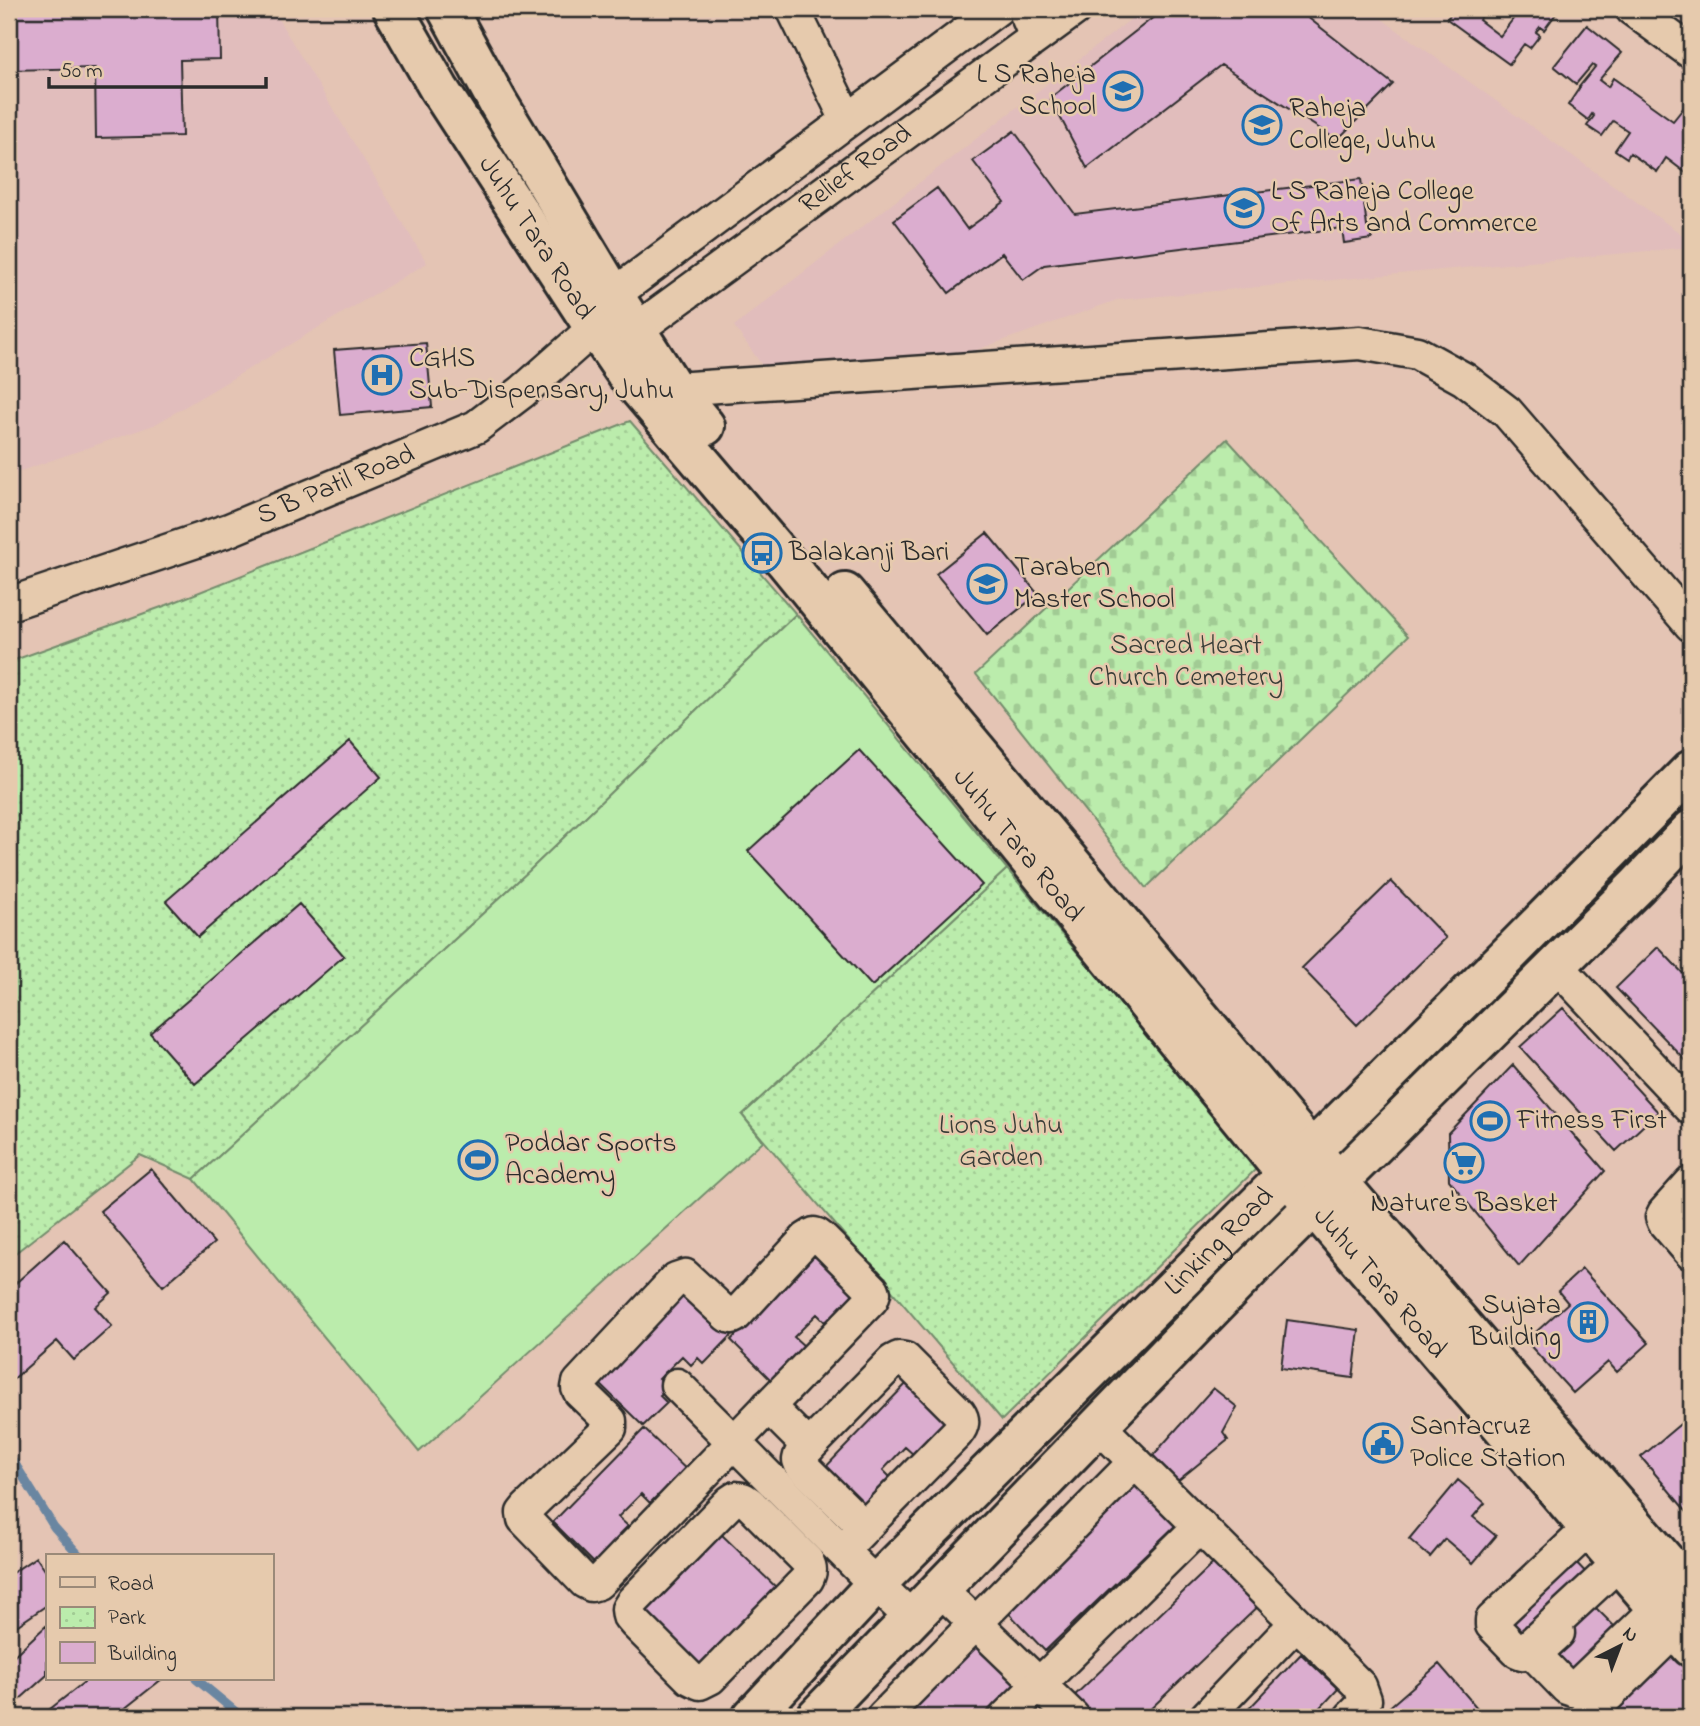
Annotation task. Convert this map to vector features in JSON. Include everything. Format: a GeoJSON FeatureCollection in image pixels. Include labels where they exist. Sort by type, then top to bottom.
{"type":"FeatureCollection","features":[{"type":"Feature","properties":{"kind":"main road","name":"Juhu Tara Road"},"geometry":{"type":"LineString","coordinates":[[393,9],[439,89],[605,325],[652,357],[674,389],[1299,1163]]}},
{"type":"Feature","properties":{"kind":"main road","name":"Juhu Tara Road"},"geometry":{"type":"LineString","coordinates":[[447,9],[496,101],[627,375],[1461,1351],[1590,1528],[1675,1628]]}},
{"type":"Feature","properties":{"kind":"main road","name":"Linking Road"},"geometry":{"type":"LineString","coordinates":[[754,1717],[876,1584],[1691,770]]}},
{"type":"Feature","properties":{"kind":"main road","name":"Linking Road"},"geometry":{"type":"LineString","coordinates":[[816,1717],[1326,1193],[1691,830]]}},
{"type":"Feature","properties":{"kind":"main road"},"geometry":{"type":"LineString","coordinates":[[1206,1256],[1236,1285]]}},
{"type":"Feature","properties":{"kind":"main road","name":"Juhu Tara Road"},"geometry":{"type":"LineString","coordinates":[[1461,1351],[1685,1572]]}},
{"type":"Feature","properties":{"kind":"street"},"geometry":{"type":"LineString","coordinates":[[793,9],[848,120]]}},
{"type":"Feature","properties":{"kind":"street","name":"Relief Road"},"geometry":{"type":"LineString","coordinates":[[605,325],[775,173],[997,9]]}},
{"type":"Feature","properties":{"kind":"street","name":"Relief Road"},"geometry":{"type":"LineString","coordinates":[[605,325],[803,209],[1030,23],[1074,9]]}},
{"type":"Feature","properties":{"kind":"street"},"geometry":{"type":"LineString","coordinates":[[1632,9],[1691,52]]}},
{"type":"Feature","properties":{"kind":"street"},"geometry":{"type":"LineString","coordinates":[[775,173],[803,209]]}},
{"type":"Feature","properties":{"kind":"street","name":"S B Patil Road"},"geometry":{"type":"LineString","coordinates":[[9,604],[229,530],[477,427],[605,325]]}},
{"type":"Feature","properties":{"kind":"street"},"geometry":{"type":"LineString","coordinates":[[674,389],[1360,343],[1417,353],[1464,379],[1507,412],[1691,625]]}},
{"type":"Feature","properties":{"kind":"street"},"geometry":{"type":"LineString","coordinates":[[1556,965],[1691,1108]]}},
{"type":"Feature","properties":{"kind":"street"},"geometry":{"type":"LineString","coordinates":[[1691,1183],[1662,1217],[1691,1252]]}},
{"type":"Feature","properties":{"kind":"street"},"geometry":{"type":"LineString","coordinates":[[814,1234],[873,1290],[873,1296],[768,1406],[598,1583],[585,1582],[524,1519],[523,1513],[527,1508],[610,1428],[610,1421],[606,1416],[580,1392],[579,1383],[677,1279],[685,1276],[728,1316],[733,1317],[806,1239],[814,1234]]}},
{"type":"Feature","properties":{"kind":"street"},"geometry":{"type":"LineString","coordinates":[[801,1555],[864,1527],[961,1428],[962,1418],[905,1359],[893,1361],[800,1457],[800,1463],[864,1527]]}},
{"type":"Feature","properties":{"kind":"street"},"geometry":{"type":"LineString","coordinates":[[677,1385],[912,1618]]}},
{"type":"Feature","properties":{"kind":"street"},"geometry":{"type":"LineString","coordinates":[[768,1406],[809,1447]]}},
{"type":"Feature","properties":{"kind":"street"},"geometry":{"type":"LineString","coordinates":[[1099,1426],[1360,1686],[1365,1700],[1351,1717]]}},
{"type":"Feature","properties":{"kind":"street"},"geometry":{"type":"LineString","coordinates":[[883,1717],[1135,1462]]}},
{"type":"Feature","properties":{"kind":"street"},"geometry":{"type":"LineString","coordinates":[[736,1498],[749,1503],[801,1555],[810,1567],[807,1579],[705,1681],[690,1678],[629,1616],[628,1609],[633,1601],[736,1498]]}},
{"type":"Feature","properties":{"kind":"street"},"geometry":{"type":"LineString","coordinates":[[1006,1717],[1199,1526]]}},
{"type":"Feature","properties":{"kind":"street"},"geometry":{"type":"LineString","coordinates":[[1590,1528],[1492,1620],[1492,1625],[1522,1653],[1622,1565]]}},
{"type":"Feature","properties":{"kind":"street"},"geometry":{"type":"LineString","coordinates":[[1622,1565],[1537,1652],[1538,1659],[1567,1688],[1573,1690],[1675,1628]]}},
{"type":"Feature","properties":{"kind":"street"},"geometry":{"type":"LineString","coordinates":[[940,1589],[1073,1717]]}},
{"type":"Feature","properties":{"kind":"street"},"geometry":{"type":"LineString","coordinates":[[1206,1717],[1296,1623]]}},
{"type":"Feature","properties":{"kind":"street"},"geometry":{"type":"LineString","coordinates":[[1586,1717],[1675,1628]]}},
{"type":"Feature","properties":{"kind":"shaded area"},"geometry":{"type":"Polygon","coordinates":[[[9,9],[272,9],[427,263],[154,425],[9,475],[9,9]]]}},
{"type":"Feature","properties":{"kind":"shaded area","name":"Raheja College, Juhu"},"geometry":{"type":"Polygon","coordinates":[[[1144,9],[1368,9],[1691,241],[1691,247],[1117,300],[951,359],[764,368],[734,326],[1144,9]]]}},
{"type":"Feature","properties":{"kind":"green space"},"geometry":{"type":"Polygon","coordinates":[[[630,421],[796,614],[530,870],[194,1179],[140,1155],[9,1258],[9,662],[167,605],[630,421]]]}},
{"type":"Feature","properties":{"kind":"green space","name":"Sacred Heart Church Cemetery"},"geometry":{"type":"Polygon","coordinates":[[[1227,439],[1408,636],[1146,888],[976,674],[1227,439]]]}},
{"type":"Feature","properties":{"kind":"green space"},"geometry":{"type":"Polygon","coordinates":[[[796,614],[1007,869],[742,1115],[763,1141],[419,1452],[194,1179],[530,870],[796,614]]]}},
{"type":"Feature","properties":{"kind":"green space","name":"Lions Juhu Garden"},"geometry":{"type":"Polygon","coordinates":[[[1007,869],[1258,1167],[1002,1420],[742,1115],[1007,869]]]}},
{"type":"Feature","properties":{"kind":"building"},"geometry":{"type":"Polygon","coordinates":[[[9,9],[219,9],[220,59],[180,60],[182,136],[96,138],[95,68],[9,70],[9,9]]]}},
{"type":"Feature","properties":{"kind":"building","name":"L S Raheja School"},"geometry":{"type":"Polygon","coordinates":[[[1164,9],[1297,9],[1393,84],[1337,140],[1221,65],[1087,168],[1050,98],[1164,9]]]}},
{"type":"Feature","properties":{"kind":"building"},"geometry":{"type":"Polygon","coordinates":[[[1454,9],[1487,9],[1479,20],[1500,36],[1513,19],[1499,9],[1558,11],[1544,30],[1540,27],[1536,32],[1540,35],[1530,48],[1524,44],[1509,64],[1447,19],[1454,9]]]}},
{"type":"Feature","properties":{"kind":"building"},"geometry":{"type":"Polygon","coordinates":[[[1587,25],[1622,53],[1599,80],[1608,87],[1613,78],[1673,121],[1689,101],[1691,103],[1691,166],[1686,173],[1666,158],[1657,172],[1630,153],[1627,158],[1615,150],[1628,131],[1613,121],[1602,136],[1587,126],[1594,116],[1592,114],[1588,120],[1568,105],[1595,67],[1592,65],[1576,84],[1554,66],[1587,25]]]}},
{"type":"Feature","properties":{"kind":"building","name":"L S Raheja College Of Arts and Commerce"},"geometry":{"type":"Polygon","coordinates":[[[1014,131],[1075,214],[1361,179],[1367,227],[1370,226],[1372,239],[1344,243],[1342,228],[1044,265],[1023,280],[1002,253],[949,293],[894,220],[937,188],[967,229],[1004,202],[973,161],[1014,131]]]}},
{"type":"Feature","properties":{"kind":"building"},"geometry":{"type":"Polygon","coordinates":[[[426,343],[432,407],[340,415],[334,350],[426,343]]]}},
{"type":"Feature","properties":{"kind":"building","name":"Taraben Master School"},"geometry":{"type":"Polygon","coordinates":[[[987,533],[1038,594],[987,635],[936,574],[987,533]]]}},
{"type":"Feature","properties":{"kind":"building"},"geometry":{"type":"Polygon","coordinates":[[[350,741],[381,777],[198,937],[166,901],[350,741]]]}},
{"type":"Feature","properties":{"kind":"building"},"geometry":{"type":"Polygon","coordinates":[[[859,750],[982,885],[872,986],[748,851],[859,750]]]}},
{"type":"Feature","properties":{"kind":"building"},"geometry":{"type":"Polygon","coordinates":[[[1391,881],[1446,938],[1357,1025],[1302,968],[1391,881]]]}},
{"type":"Feature","properties":{"kind":"building"},"geometry":{"type":"Polygon","coordinates":[[[299,904],[344,956],[195,1084],[150,1033],[299,904]]]}},
{"type":"Feature","properties":{"kind":"building"},"geometry":{"type":"Polygon","coordinates":[[[1658,947],[1691,982],[1691,1066],[1616,988],[1658,947]]]}},
{"type":"Feature","properties":{"kind":"building"},"geometry":{"type":"Polygon","coordinates":[[[1563,1008],[1658,1112],[1616,1151],[1520,1047],[1563,1008]]]}},
{"type":"Feature","properties":{"kind":"building"},"geometry":{"type":"Polygon","coordinates":[[[1513,1065],[1605,1171],[1519,1266],[1449,1180],[1448,1133],[1513,1065]]]}},
{"type":"Feature","properties":{"kind":"building"},"geometry":{"type":"Polygon","coordinates":[[[151,1169],[214,1243],[163,1286],[100,1211],[151,1169]]]}},
{"type":"Feature","properties":{"kind":"building"},"geometry":{"type":"Polygon","coordinates":[[[64,1240],[111,1293],[95,1307],[112,1326],[74,1360],[57,1341],[9,1383],[9,1289],[64,1240]]]}},
{"type":"Feature","properties":{"kind":"building"},"geometry":{"type":"Polygon","coordinates":[[[820,1248],[867,1294],[839,1322],[833,1316],[826,1323],[817,1314],[794,1337],[804,1346],[795,1355],[801,1361],[777,1386],[731,1340],[820,1248]]]}},
{"type":"Feature","properties":{"kind":"building","name":"Sujata Building"},"geometry":{"type":"Polygon","coordinates":[[[1582,1269],[1649,1343],[1617,1372],[1608,1362],[1573,1393],[1526,1341],[1568,1303],[1558,1291],[1582,1269]]]}},
{"type":"Feature","properties":{"kind":"building"},"geometry":{"type":"Polygon","coordinates":[[[685,1290],[732,1335],[704,1364],[698,1358],[691,1365],[682,1356],[659,1379],[669,1388],[660,1396],[667,1403],[643,1426],[597,1381],[685,1290]]]}},
{"type":"Feature","properties":{"kind":"building"},"geometry":{"type":"Polygon","coordinates":[[[1287,1320],[1359,1330],[1353,1378],[1281,1368],[1287,1320]]]}},
{"type":"Feature","properties":{"kind":"building"},"geometry":{"type":"Polygon","coordinates":[[[909,1381],[956,1426],[915,1456],[905,1447],[883,1470],[892,1479],[865,1521],[818,1475],[909,1381]]]}},
{"type":"Feature","properties":{"kind":"building"},"geometry":{"type":"Polygon","coordinates":[[[1213,1388],[1237,1407],[1223,1433],[1228,1440],[1175,1483],[1149,1460],[1213,1388]]]}},
{"type":"Feature","properties":{"kind":"building"},"geometry":{"type":"Polygon","coordinates":[[[1691,1415],[1691,1517],[1641,1457],[1691,1415]]]}},
{"type":"Feature","properties":{"kind":"building"},"geometry":{"type":"Polygon","coordinates":[[[644,1429],[691,1474],[663,1502],[657,1496],[650,1503],[641,1494],[618,1517],[628,1526],[619,1535],[625,1541],[599,1568],[553,1522],[644,1429]]]}},
{"type":"Feature","properties":{"kind":"building"},"geometry":{"type":"Polygon","coordinates":[[[1136,1478],[1179,1522],[1045,1651],[1003,1607],[1136,1478]]]}},
{"type":"Feature","properties":{"kind":"building"},"geometry":{"type":"Polygon","coordinates":[[[1458,1480],[1485,1503],[1473,1517],[1496,1536],[1473,1563],[1445,1539],[1430,1557],[1409,1539],[1458,1480]]]}},
{"type":"Feature","properties":{"kind":"building"},"geometry":{"type":"Polygon","coordinates":[[[719,1532],[781,1592],[705,1670],[643,1610],[719,1532]]]}},
{"type":"Feature","properties":{"kind":"building"},"geometry":{"type":"Polygon","coordinates":[[[1221,1556],[1264,1601],[1142,1717],[1090,1717],[1072,1698],[1221,1556]]]}},
{"type":"Feature","properties":{"kind":"building"},"geometry":{"type":"Polygon","coordinates":[[[36,1557],[46,1572],[46,1606],[9,1631],[9,1575],[36,1557]]]}},
{"type":"Feature","properties":{"kind":"building"},"geometry":{"type":"Polygon","coordinates":[[[1571,1557],[1593,1580],[1520,1649],[1498,1626],[1571,1557]]]}},
{"type":"Feature","properties":{"kind":"building"},"geometry":{"type":"Polygon","coordinates":[[[1594,1606],[1623,1635],[1578,1679],[1549,1649],[1594,1606]]]}},
{"type":"Feature","properties":{"kind":"building"},"geometry":{"type":"Polygon","coordinates":[[[46,1626],[46,1676],[9,1709],[9,1660],[46,1626]]]}},
{"type":"Feature","properties":{"kind":"building"},"geometry":{"type":"Polygon","coordinates":[[[976,1637],[1019,1681],[981,1717],[893,1717],[976,1637]]]}},
{"type":"Feature","properties":{"kind":"building"},"geometry":{"type":"Polygon","coordinates":[[[1669,1641],[1691,1662],[1691,1717],[1598,1717],[1669,1641]]]}},
{"type":"Feature","properties":{"kind":"building"},"geometry":{"type":"Polygon","coordinates":[[[1301,1654],[1338,1689],[1312,1717],[1241,1717],[1301,1654]]]}},
{"type":"Feature","properties":{"kind":"building"},"geometry":{"type":"Polygon","coordinates":[[[1439,1664],[1485,1717],[1392,1717],[1386,1710],[1439,1664]]]}},
{"type":"Feature","properties":{"kind":"building"},"geometry":{"type":"Polygon","coordinates":[[[87,1680],[161,1680],[114,1717],[40,1717],[87,1680]]]}},
{"type":"Feature","properties":{"kind":"waterway"},"geometry":{"type":"LineString","coordinates":[[9,1454],[54,1527],[78,1554]]}},
{"type":"Feature","properties":{"kind":"waterway"},"geometry":{"type":"LineString","coordinates":[[197,1680],[242,1717]]}},
{"type":"Feature","properties":{"kind":"place","name":"L S Raheja School"},"geometry":{"type":"Point","coordinates":[1123,91]}},
{"type":"Feature","properties":{"kind":"place","name":"Raheja College, Juhu"},"geometry":{"type":"Point","coordinates":[1262,125]}},
{"type":"Feature","properties":{"kind":"place","name":"L S Raheja College Of Arts and Commerce"},"geometry":{"type":"Point","coordinates":[1244,208]}},
{"type":"Feature","properties":{"kind":"place","name":"CGHS Sub-Dispensary, Juhu"},"geometry":{"type":"Point","coordinates":[382,375]}},
{"type":"Feature","properties":{"kind":"place","name":"Balakanji Bari"},"geometry":{"type":"Point","coordinates":[762,553]}},
{"type":"Feature","properties":{"kind":"place","name":"Taraben Master School"},"geometry":{"type":"Point","coordinates":[987,584]}},
{"type":"Feature","properties":{"kind":"place","name":"Fitness First"},"geometry":{"type":"Point","coordinates":[1490,1121]}},
{"type":"Feature","properties":{"kind":"place","name":"Poddar Sports Academy"},"geometry":{"type":"Point","coordinates":[478,1160]}},
{"type":"Feature","properties":{"kind":"place","name":"Nature's Basket"},"geometry":{"type":"Point","coordinates":[1464,1163]}},
{"type":"Feature","properties":{"kind":"place","name":"Sujata Building"},"geometry":{"type":"Point","coordinates":[1588,1322]}},
{"type":"Feature","properties":{"kind":"place","name":"Santacruz Police Station"},"geometry":{"type":"Point","coordinates":[1383,1443]}}]}
